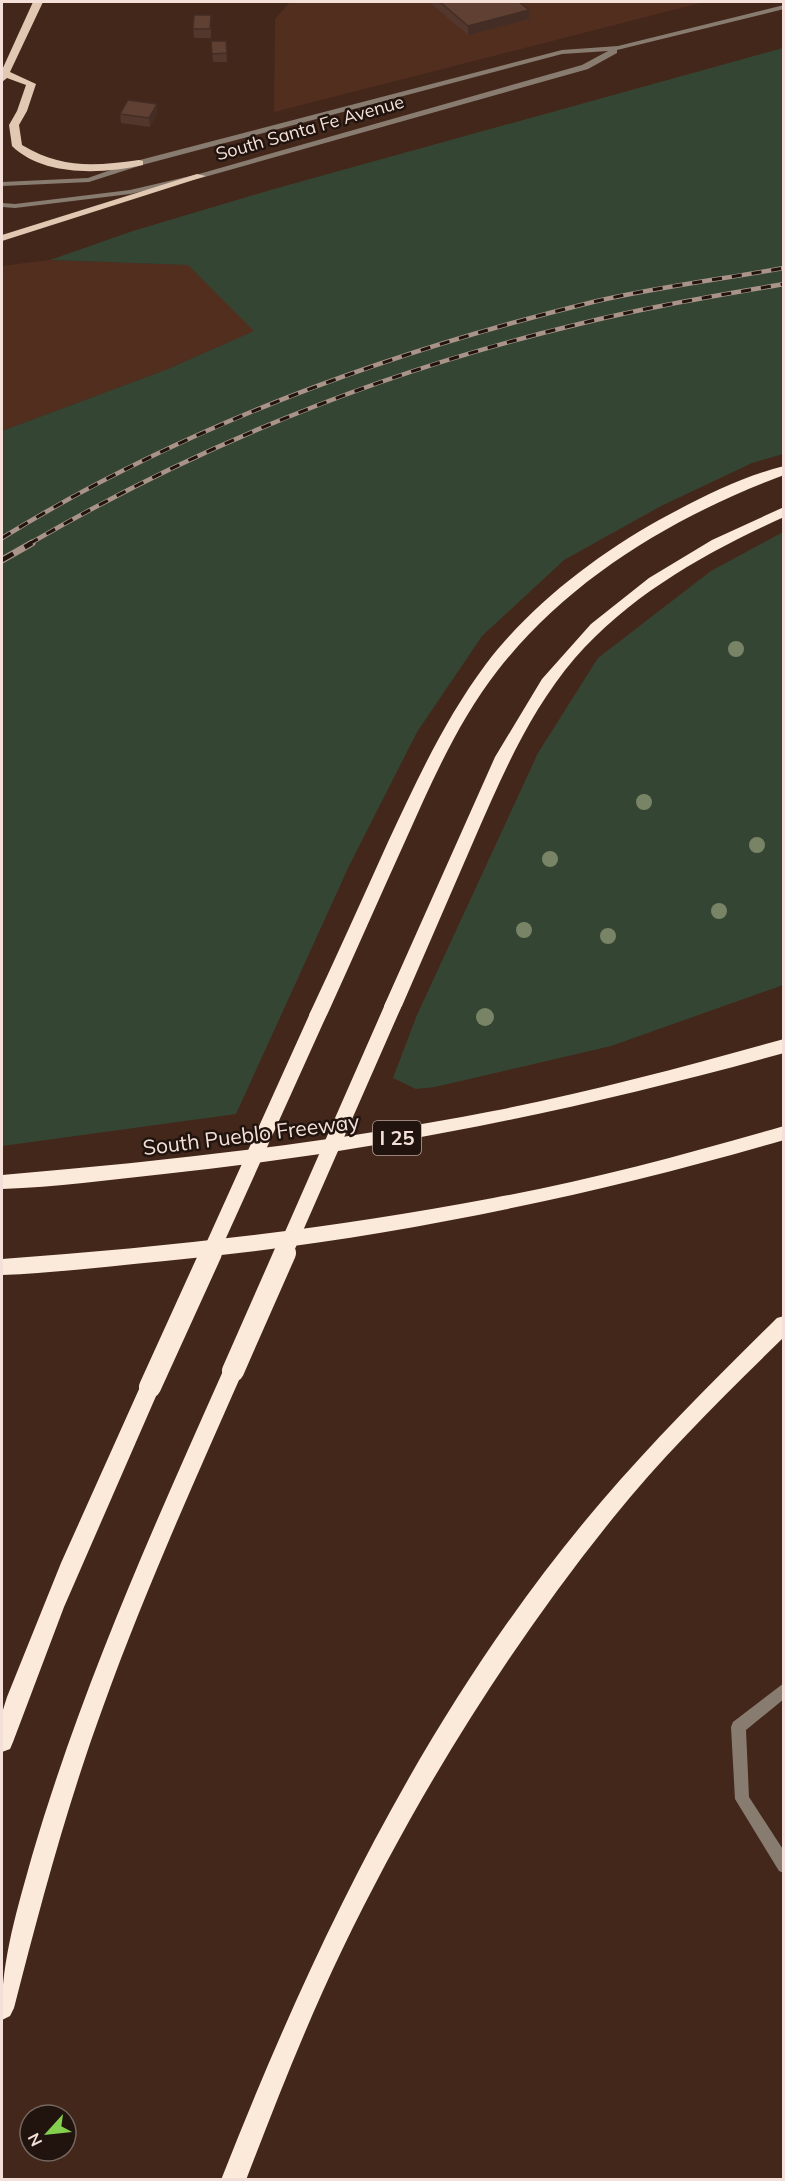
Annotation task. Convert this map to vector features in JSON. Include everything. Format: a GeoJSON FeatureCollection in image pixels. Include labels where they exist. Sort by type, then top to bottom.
{"type":"FeatureCollection","features":[{"type":"Feature","properties":{"kind":"highway"},"geometry":{"type":"LineString","coordinates":[[2,1742],[27,1671],[85,1530],[439,749],[465,705],[496,663],[530,624],[569,590],[615,555],[684,513],[783,470]]}},
{"type":"Feature","properties":{"kind":"highway"},"geometry":{"type":"LineString","coordinates":[[2,2008],[35,1885],[78,1746],[127,1617],[497,764],[520,721],[548,681],[581,644],[617,610],[658,579],[723,539],[783,511]]}},
{"type":"Feature","properties":{"kind":"highway"},"geometry":{"type":"LineString","coordinates":[[719,1066],[783,1036]]}},
{"type":"Feature","properties":{"kind":"highway","name":"South Pueblo Freeway"},"geometry":{"type":"LineString","coordinates":[[2,1182],[126,1173],[260,1158],[392,1139],[614,1093],[719,1066],[783,1046]]}},
{"type":"Feature","properties":{"kind":"highway"},"geometry":{"type":"LineString","coordinates":[[2,1267],[109,1260],[248,1245],[386,1225],[513,1202],[637,1174],[783,1133]]}},
{"type":"Feature","properties":{"kind":"highway"},"geometry":{"type":"LineString","coordinates":[[233,2180],[254,2123],[318,1974],[386,1840],[442,1742],[500,1652],[558,1569],[619,1493],[699,1406],[783,1324]]}},
{"type":"Feature","properties":{"kind":"main road"},"geometry":{"type":"LineString","coordinates":[[38,2],[3,76],[31,84],[22,111],[14,125],[17,146],[54,165],[85,170],[139,164]]}},
{"type":"Feature","properties":{"kind":"main road"},"geometry":{"type":"LineString","coordinates":[[2,238],[201,176]]}},
{"type":"Feature","properties":{"kind":"street","name":"South Santa Fe Avenue"},"geometry":{"type":"LineString","coordinates":[[2,184],[89,180],[139,164],[562,52],[618,48],[783,7]]}},
{"type":"Feature","properties":{"kind":"street","name":"South Santa Fe Avenue"},"geometry":{"type":"LineString","coordinates":[[2,205],[130,192],[201,176],[585,67],[618,48]]}},
{"type":"Feature","properties":{"kind":"street"},"geometry":{"type":"LineString","coordinates":[[783,1690],[738,1727],[742,1799],[783,1866]]}},
{"type":"Feature","properties":{"kind":"shaded area"},"geometry":{"type":"Polygon","coordinates":[[[290,2],[704,2],[274,112],[275,19],[290,2]]]}},
{"type":"Feature","properties":{"kind":"shaded area"},"geometry":{"type":"Polygon","coordinates":[[[50,260],[188,265],[255,331],[168,369],[2,431],[2,266],[50,260]]]}},
{"type":"Feature","properties":{"kind":"green space"},"geometry":{"type":"Polygon","coordinates":[[[783,48],[783,454],[752,463],[661,506],[564,560],[482,636],[417,732],[349,866],[236,1114],[2,1146],[2,431],[168,369],[254,331],[188,265],[50,260],[133,231],[274,189],[783,48]]]}},
{"type":"Feature","properties":{"kind":"green space"},"geometry":{"type":"Polygon","coordinates":[[[783,532],[783,985],[611,1046],[435,1087],[416,1089],[393,1078],[417,1015],[538,753],[598,658],[711,571],[783,532]]]}},
{"type":"Feature","properties":{"kind":"building"},"geometry":{"type":"Polygon","coordinates":[[[440,2],[519,2],[529,10],[468,26],[440,2]]]}},
{"type":"Feature","properties":{"kind":"building"},"geometry":{"type":"Polygon","coordinates":[[[194,15],[211,15],[210,29],[193,29],[194,15]]]}},
{"type":"Feature","properties":{"kind":"building"},"geometry":{"type":"Polygon","coordinates":[[[211,41],[226,41],[227,53],[212,54],[211,41]]]}},
{"type":"Feature","properties":{"kind":"building"},"geometry":{"type":"Polygon","coordinates":[[[128,100],[157,104],[149,118],[120,114],[128,100]]]}},
{"type":"Feature","properties":{"kind":"railway"},"geometry":{"type":"LineString","coordinates":[[2,538],[71,498],[215,427],[366,369],[520,321],[597,301],[784,268]]}},
{"type":"Feature","properties":{"kind":"railway"},"geometry":{"type":"LineString","coordinates":[[29,544],[160,474],[296,414],[366,387],[436,364],[579,324],[656,307],[784,284]]}},
{"type":"Feature","properties":{"kind":"railway"},"geometry":{"type":"LineString","coordinates":[[2,560],[32,543]]}}]}
